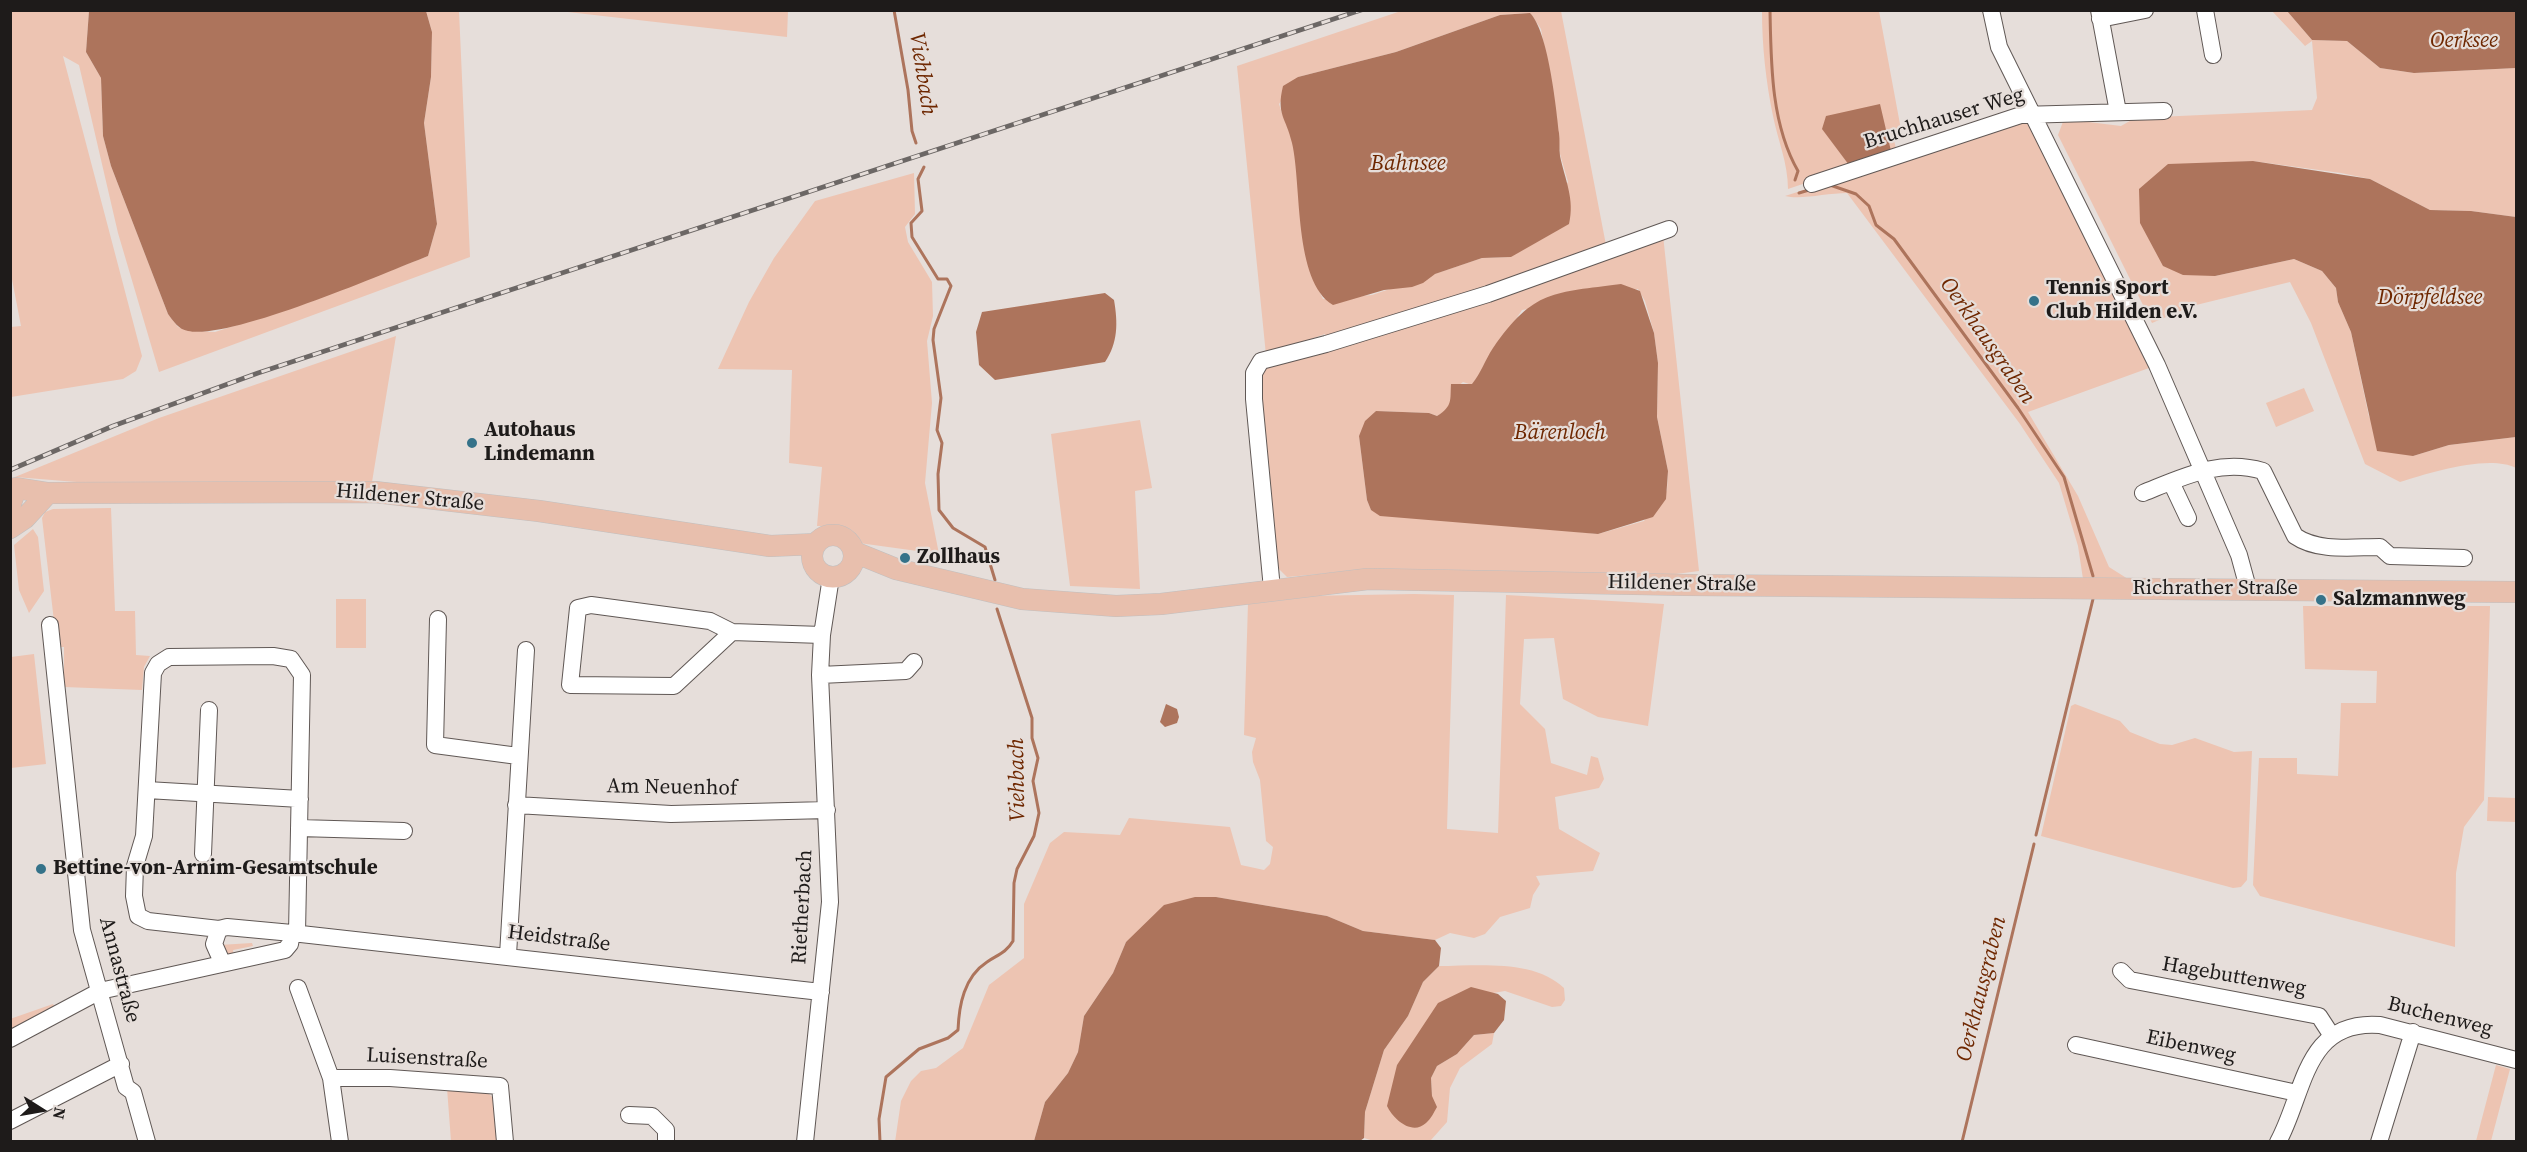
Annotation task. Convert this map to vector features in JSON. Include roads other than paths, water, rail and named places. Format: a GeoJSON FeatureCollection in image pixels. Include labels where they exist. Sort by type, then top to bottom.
{"type":"FeatureCollection","features":[{"type":"Feature","properties":{"kind":"main road","name":"Hildener Straße"},"geometry":{"type":"LineString","coordinates":[[12,493],[375,492],[539,511],[814,552]]}},
{"type":"Feature","properties":{"kind":"main road"},"geometry":{"type":"LineString","coordinates":[[10,528],[25,518],[48,493]]}},
{"type":"Feature","properties":{"kind":"main road"},"geometry":{"type":"LineString","coordinates":[[833,535],[850,542],[852,560],[839,576],[831,577],[816,568],[814,552],[833,535]]}},
{"type":"Feature","properties":{"kind":"main road","name":"Hildener Straße"},"geometry":{"type":"LineString","coordinates":[[852,560],[1022,599],[1116,606],[1161,604],[1368,579],[2093,588]]}},
{"type":"Feature","properties":{"kind":"main road","name":"Richrather Straße"},"geometry":{"type":"LineString","coordinates":[[2093,588],[2517,591]]}},
{"type":"Feature","properties":{"kind":"street"},"geometry":{"type":"LineString","coordinates":[[1991,10],[1999,47],[2139,327],[2239,555],[2248,588]]}},
{"type":"Feature","properties":{"kind":"street"},"geometry":{"type":"LineString","coordinates":[[2118,112],[2099,15],[2145,10]]}},
{"type":"Feature","properties":{"kind":"street"},"geometry":{"type":"LineString","coordinates":[[2205,10],[2213,55]]}},
{"type":"Feature","properties":{"kind":"street","name":"Bruchhauser Weg"},"geometry":{"type":"LineString","coordinates":[[1812,184],[2021,115],[2164,111]]}},
{"type":"Feature","properties":{"kind":"street"},"geometry":{"type":"LineString","coordinates":[[1272,589],[1254,399],[1254,373],[1261,361],[1488,294],[1670,229]]}},
{"type":"Feature","properties":{"kind":"street"},"geometry":{"type":"LineString","coordinates":[[2143,493],[2202,470],[2244,465],[2263,471],[2295,536],[2304,543],[2317,546],[2380,547],[2390,556],[2464,558]]}},
{"type":"Feature","properties":{"kind":"street"},"geometry":{"type":"LineString","coordinates":[[2171,482],[2188,518]]}},
{"type":"Feature","properties":{"kind":"street","name":"Rietherbach"},"geometry":{"type":"LineString","coordinates":[[805,1142],[830,902],[820,675],[822,635],[831,577]]}},
{"type":"Feature","properties":{"kind":"street"},"geometry":{"type":"LineString","coordinates":[[732,632],[674,686],[570,685],[578,608],[591,605],[710,621],[732,632],[822,635]]}},
{"type":"Feature","properties":{"kind":"street"},"geometry":{"type":"LineString","coordinates":[[438,619],[435,745],[518,756]]}},
{"type":"Feature","properties":{"kind":"street","name":"Annastraße"},"geometry":{"type":"LineString","coordinates":[[50,625],[82,930],[126,1087],[133,1092],[147,1142]]}},
{"type":"Feature","properties":{"kind":"street"},"geometry":{"type":"LineString","coordinates":[[508,955],[526,650]]}},
{"type":"Feature","properties":{"kind":"street"},"geometry":{"type":"LineString","coordinates":[[10,1039],[100,991],[222,962],[285,950],[290,944],[294,933],[299,828],[300,799],[302,675],[291,659],[273,656],[169,657],[158,664],[152,686],[147,790],[300,799]]}},
{"type":"Feature","properties":{"kind":"street"},"geometry":{"type":"LineString","coordinates":[[820,675],[906,672],[914,662]]}},
{"type":"Feature","properties":{"kind":"street"},"geometry":{"type":"LineString","coordinates":[[203,854],[209,710]]}},
{"type":"Feature","properties":{"kind":"street","name":"Heidstraße"},"geometry":{"type":"LineString","coordinates":[[147,790],[144,836],[135,866],[134,896],[138,915],[148,921],[508,955],[821,992]]}},
{"type":"Feature","properties":{"kind":"street","name":"Am Neuenhof"},"geometry":{"type":"LineString","coordinates":[[516,805],[671,814],[827,810]]}},
{"type":"Feature","properties":{"kind":"street"},"geometry":{"type":"LineString","coordinates":[[299,828],[404,831]]}},
{"type":"Feature","properties":{"kind":"street"},"geometry":{"type":"LineString","coordinates":[[219,928],[214,944],[222,962]]}},
{"type":"Feature","properties":{"kind":"street","name":"Hagebuttenweg"},"geometry":{"type":"LineString","coordinates":[[2121,971],[2130,980],[2319,1016],[2332,1036]]}},
{"type":"Feature","properties":{"kind":"street"},"geometry":{"type":"LineString","coordinates":[[298,988],[331,1078],[340,1142]]}},
{"type":"Feature","properties":{"kind":"street","name":"Buchenweg"},"geometry":{"type":"LineString","coordinates":[[2278,1142],[2291,1119],[2297,1093],[2312,1057],[2332,1036],[2346,1029],[2368,1024],[2413,1032],[2517,1060]]}},
{"type":"Feature","properties":{"kind":"street"},"geometry":{"type":"LineString","coordinates":[[2379,1142],[2413,1032]]}},
{"type":"Feature","properties":{"kind":"street","name":"Eibenweg"},"geometry":{"type":"LineString","coordinates":[[2076,1046],[2297,1093]]}},
{"type":"Feature","properties":{"kind":"street"},"geometry":{"type":"LineString","coordinates":[[10,1121],[121,1064]]}},
{"type":"Feature","properties":{"kind":"street","name":"Luisenstraße"},"geometry":{"type":"LineString","coordinates":[[331,1078],[390,1078],[500,1086],[505,1142]]}},
{"type":"Feature","properties":{"kind":"street"},"geometry":{"type":"LineString","coordinates":[[629,1114],[652,1116],[666,1130],[666,1142]]}},
{"type":"Feature","properties":{"kind":"water"},"geometry":{"type":"Polygon","coordinates":[[[89,11],[426,11],[432,32],[431,77],[424,123],[437,224],[428,256],[306,304],[237,326],[208,331],[188,331],[179,327],[168,314],[111,166],[103,136],[101,78],[86,52],[89,11]]]}},
{"type":"Feature","properties":{"kind":"water","name":"Oerksee"},"geometry":{"type":"Polygon","coordinates":[[[2287,11],[2516,11],[2516,68],[2414,73],[2380,68],[2347,41],[2312,40],[2287,11]]]}},
{"type":"Feature","properties":{"kind":"water","name":"Bahnsee"},"geometry":{"type":"Polygon","coordinates":[[[1530,13],[1542,35],[1550,69],[1558,121],[1560,156],[1571,206],[1569,224],[1511,257],[1482,258],[1435,274],[1423,283],[1412,287],[1384,290],[1333,305],[1320,293],[1311,275],[1305,254],[1292,143],[1281,110],[1283,86],[1298,77],[1396,52],[1500,15],[1530,13]]]}},
{"type":"Feature","properties":{"kind":"water"},"geometry":{"type":"Polygon","coordinates":[[[1880,104],[1891,151],[1849,165],[1822,129],[1826,116],[1880,104]]]}},
{"type":"Feature","properties":{"kind":"water","name":"Dörpfeldsee"},"geometry":{"type":"Polygon","coordinates":[[[2253,161],[2370,179],[2430,210],[2471,211],[2516,217],[2516,437],[2449,445],[2413,456],[2377,451],[2351,332],[2338,302],[2336,288],[2322,271],[2294,259],[2215,276],[2183,275],[2163,266],[2140,223],[2139,189],[2168,164],[2253,161]]]}},
{"type":"Feature","properties":{"kind":"water","name":"Bärenloch"},"geometry":{"type":"Polygon","coordinates":[[[1621,284],[1640,291],[1654,333],[1658,363],[1657,417],[1668,471],[1666,499],[1653,517],[1598,534],[1380,516],[1371,510],[1367,500],[1359,436],[1365,421],[1376,411],[1429,413],[1437,416],[1448,406],[1451,384],[1472,384],[1493,348],[1521,314],[1534,304],[1562,293],[1621,284]]]}},
{"type":"Feature","properties":{"kind":"water"},"geometry":{"type":"Polygon","coordinates":[[[1105,293],[1114,300],[1116,325],[1115,340],[1105,362],[995,380],[979,365],[976,332],[982,312],[1105,293]]]}},
{"type":"Feature","properties":{"kind":"water"},"geometry":{"type":"Polygon","coordinates":[[[1166,704],[1177,709],[1179,717],[1177,723],[1165,727],[1160,722],[1166,704]]]}},
{"type":"Feature","properties":{"kind":"water"},"geometry":{"type":"Polygon","coordinates":[[[1195,897],[1216,897],[1327,916],[1363,931],[1435,940],[1441,948],[1439,966],[1423,982],[1408,1016],[1384,1050],[1365,1112],[1364,1138],[1360,1141],[1034,1141],[1045,1102],[1068,1073],[1078,1052],[1084,1016],[1113,973],[1126,942],[1164,905],[1195,897]]]}},
{"type":"Feature","properties":{"kind":"water"},"geometry":{"type":"Polygon","coordinates":[[[1471,987],[1498,994],[1506,1001],[1504,1020],[1494,1033],[1474,1035],[1457,1054],[1437,1066],[1431,1078],[1432,1096],[1437,1107],[1421,1127],[1409,1127],[1398,1121],[1387,1106],[1397,1065],[1438,1003],[1471,987]]]}},
{"type":"Feature","properties":{"kind":"waterway","name":"Viehbach"},"geometry":{"type":"LineString","coordinates":[[894,10],[908,90],[912,131],[916,143]]}},
{"type":"Feature","properties":{"kind":"waterway","name":"Oerkhausgraben"},"geometry":{"type":"LineString","coordinates":[[1770,10],[1774,93],[1782,134],[1798,171],[1795,180]]}},
{"type":"Feature","properties":{"kind":"waterway","name":"Viehbach"},"geometry":{"type":"LineString","coordinates":[[924,167],[918,179],[922,211],[911,223],[912,237],[938,279],[947,279],[951,286],[934,329],[933,340],[941,398],[937,430],[942,443],[938,474],[939,510],[953,528],[985,547],[995,580]]}},
{"type":"Feature","properties":{"kind":"waterway","name":"Oerkhausgraben"},"geometry":{"type":"LineString","coordinates":[[1830,185],[1856,194],[1869,206],[1876,225],[1894,239],[2018,408],[2064,477],[2093,576]]}},
{"type":"Feature","properties":{"kind":"waterway","name":"Oerkhausgraben"},"geometry":{"type":"LineString","coordinates":[[1799,193],[1809,190]]}},
{"type":"Feature","properties":{"kind":"waterway","name":"Oerkhausgraben"},"geometry":{"type":"LineString","coordinates":[[2036,835],[2093,599]]}},
{"type":"Feature","properties":{"kind":"waterway","name":"Viehbach"},"geometry":{"type":"LineString","coordinates":[[880,1142],[879,1119],[886,1077],[919,1049],[948,1038],[958,1030],[964,992],[973,975],[1013,941],[1014,883],[1017,869],[1034,836],[1039,813],[1033,781],[1038,758],[1032,738],[1032,718],[997,609]]}},
{"type":"Feature","properties":{"kind":"waterway","name":"Oerkhausgraben"},"geometry":{"type":"LineString","coordinates":[[1962,1142],[2034,844]]}},
{"type":"Feature","properties":{"kind":"railway"},"geometry":{"type":"LineString","coordinates":[[10,470],[113,426],[258,373],[1361,10]]}},
{"type":"Feature","properties":{"kind":"place","name":"Tennis Sport Club Hilden e.V."},"geometry":{"type":"Point","coordinates":[2034,301]}},
{"type":"Feature","properties":{"kind":"place","name":"Autohaus Lindemann"},"geometry":{"type":"Point","coordinates":[472,443]}},
{"type":"Feature","properties":{"kind":"place","name":"Zollhaus"},"geometry":{"type":"Point","coordinates":[905,558]}},
{"type":"Feature","properties":{"kind":"place","name":"Salzmannweg"},"geometry":{"type":"Point","coordinates":[2321,600]}},
{"type":"Feature","properties":{"kind":"place","name":"Bettine-von-Arnim-Gesamtschule"},"geometry":{"type":"Point","coordinates":[41,869]}}]}
